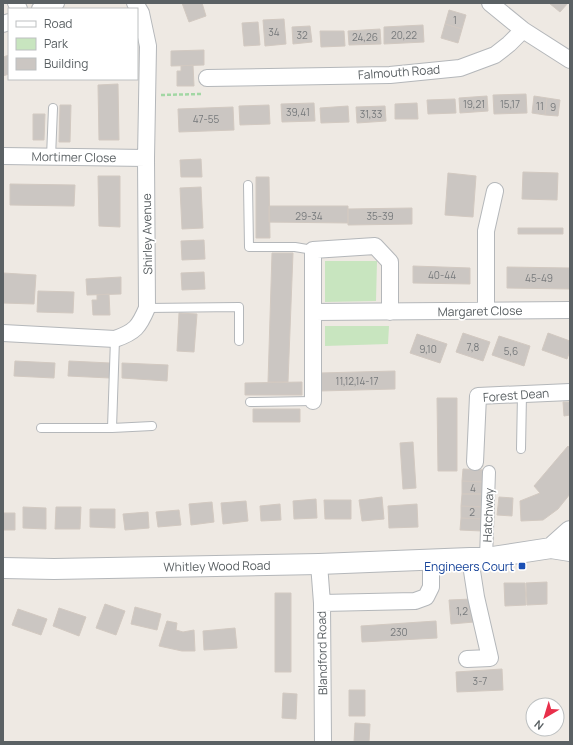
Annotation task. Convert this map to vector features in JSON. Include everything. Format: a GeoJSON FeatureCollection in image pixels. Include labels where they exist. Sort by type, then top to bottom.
{"type":"FeatureCollection","features":[{"type":"Feature","properties":{"kind":"street"},"geometry":{"type":"LineString","coordinates":[[43,8],[56,3]]}},
{"type":"Feature","properties":{"kind":"street","name":"Shirley Avenue"},"geometry":{"type":"LineString","coordinates":[[3,333],[115,339],[128,335],[140,324],[148,308],[146,158],[148,46],[141,13],[136,3]]}},
{"type":"Feature","properties":{"kind":"street"},"geometry":{"type":"LineString","coordinates":[[490,3],[523,30],[570,60]]}},
{"type":"Feature","properties":{"kind":"street","name":"Falmouth Road"},"geometry":{"type":"LineString","coordinates":[[207,78],[390,75],[460,68],[495,55],[510,44],[523,30]]}},
{"type":"Feature","properties":{"kind":"street","name":"Mortimer Close"},"geometry":{"type":"LineString","coordinates":[[3,156],[146,158]]}},
{"type":"Feature","properties":{"kind":"street"},"geometry":{"type":"LineString","coordinates":[[486,310],[486,231],[495,191]]}},
{"type":"Feature","properties":{"kind":"street"},"geometry":{"type":"LineString","coordinates":[[313,401],[313,250],[375,246],[390,262],[390,312]]}},
{"type":"Feature","properties":{"kind":"street","name":"Margaret Close"},"geometry":{"type":"LineString","coordinates":[[313,312],[570,310]]}},
{"type":"Feature","properties":{"kind":"street","name":"Forest Dean"},"geometry":{"type":"LineString","coordinates":[[475,462],[478,396],[570,392]]}},
{"type":"Feature","properties":{"kind":"street","name":"Hatchway"},"geometry":{"type":"LineString","coordinates":[[478,558],[489,472]]}},
{"type":"Feature","properties":{"kind":"street"},"geometry":{"type":"LineString","coordinates":[[551,548],[570,531]]}},
{"type":"Feature","properties":{"kind":"street","name":"Whitley Wood Road"},"geometry":{"type":"LineString","coordinates":[[3,568],[54,569],[319,564],[478,558],[551,548],[570,551]]}},
{"type":"Feature","properties":{"kind":"street"},"geometry":{"type":"LineString","coordinates":[[467,659],[490,658],[476,597],[478,558]]}},
{"type":"Feature","properties":{"kind":"street"},"geometry":{"type":"LineString","coordinates":[[322,603],[415,601],[426,596],[431,587],[431,560]]}},
{"type":"Feature","properties":{"kind":"street","name":"Blandford Road"},"geometry":{"type":"LineString","coordinates":[[319,564],[322,603],[323,742]]}},
{"type":"Feature","properties":{"kind":"lane"},"geometry":{"type":"LineString","coordinates":[[51,157],[53,108]]}},
{"type":"Feature","properties":{"kind":"lane"},"geometry":{"type":"LineString","coordinates":[[248,184],[249,247],[295,247],[313,250]]}},
{"type":"Feature","properties":{"kind":"lane"},"geometry":{"type":"LineString","coordinates":[[148,308],[239,307],[239,341]]}},
{"type":"Feature","properties":{"kind":"lane"},"geometry":{"type":"LineString","coordinates":[[112,428],[115,339]]}},
{"type":"Feature","properties":{"kind":"lane"},"geometry":{"type":"LineString","coordinates":[[521,449],[522,394]]}},
{"type":"Feature","properties":{"kind":"lane"},"geometry":{"type":"LineString","coordinates":[[250,402],[313,401]]}},
{"type":"Feature","properties":{"kind":"lane"},"geometry":{"type":"LineString","coordinates":[[41,428],[112,428],[152,426]]}},
{"type":"Feature","properties":{"kind":"path"},"geometry":{"type":"LineString","coordinates":[[158,94],[201,94]]}},
{"type":"Feature","properties":{"kind":"green space"},"geometry":{"type":"Polygon","coordinates":[[[325,261],[377,261],[376,301],[325,302],[325,261]]]}},
{"type":"Feature","properties":{"kind":"green space"},"geometry":{"type":"Polygon","coordinates":[[[325,326],[389,326],[388,344],[325,346],[325,326]]]}},
{"type":"Feature","properties":{"kind":"building"},"geometry":{"type":"Polygon","coordinates":[[[182,3],[202,3],[206,16],[189,22],[182,3]]]}},
{"type":"Feature","properties":{"kind":"building"},"geometry":{"type":"Polygon","coordinates":[[[549,3],[568,3],[560,12],[549,3]]]}},
{"type":"Feature","properties":{"kind":"building"},"geometry":{"type":"Polygon","coordinates":[[[449,10],[466,15],[462,29],[445,24],[449,10]]]}},
{"type":"Feature","properties":{"kind":"building"},"geometry":{"type":"Polygon","coordinates":[[[284,19],[286,44],[265,46],[263,20],[284,19]]]}},
{"type":"Feature","properties":{"kind":"building"},"geometry":{"type":"Polygon","coordinates":[[[258,22],[260,45],[244,46],[242,23],[258,22]]]}},
{"type":"Feature","properties":{"kind":"building"},"geometry":{"type":"Polygon","coordinates":[[[445,24],[462,29],[458,43],[441,38],[445,24]]]}},
{"type":"Feature","properties":{"kind":"building"},"geometry":{"type":"Polygon","coordinates":[[[423,25],[424,42],[384,44],[384,27],[423,25]]]}},
{"type":"Feature","properties":{"kind":"building"},"geometry":{"type":"Polygon","coordinates":[[[310,26],[312,42],[293,44],[292,27],[310,26]]]}},
{"type":"Feature","properties":{"kind":"building"},"geometry":{"type":"Polygon","coordinates":[[[380,29],[381,44],[349,45],[348,31],[380,29]]]}},
{"type":"Feature","properties":{"kind":"building"},"geometry":{"type":"Polygon","coordinates":[[[320,31],[344,31],[345,46],[321,47],[320,31]]]}},
{"type":"Feature","properties":{"kind":"building"},"geometry":{"type":"Polygon","coordinates":[[[204,50],[204,65],[171,66],[171,51],[204,50]]]}},
{"type":"Feature","properties":{"kind":"building"},"geometry":{"type":"Polygon","coordinates":[[[8,55],[8,74],[3,76],[3,57],[8,55]]]}},
{"type":"Feature","properties":{"kind":"building"},"geometry":{"type":"Polygon","coordinates":[[[193,65],[194,86],[177,86],[177,71],[181,71],[181,66],[193,65]]]}},
{"type":"Feature","properties":{"kind":"building"},"geometry":{"type":"Polygon","coordinates":[[[118,84],[119,140],[99,140],[98,85],[118,84]]]}},
{"type":"Feature","properties":{"kind":"building"},"geometry":{"type":"Polygon","coordinates":[[[526,94],[527,113],[494,114],[493,95],[526,94]]]}},
{"type":"Feature","properties":{"kind":"building"},"geometry":{"type":"Polygon","coordinates":[[[487,96],[488,111],[460,113],[459,98],[487,96]]]}},
{"type":"Feature","properties":{"kind":"building"},"geometry":{"type":"Polygon","coordinates":[[[534,96],[547,98],[545,115],[532,113],[534,96]]]}},
{"type":"Feature","properties":{"kind":"building"},"geometry":{"type":"Polygon","coordinates":[[[547,98],[560,100],[558,116],[545,115],[547,98]]]}},
{"type":"Feature","properties":{"kind":"building"},"geometry":{"type":"Polygon","coordinates":[[[455,99],[456,113],[428,114],[427,100],[455,99]]]}},
{"type":"Feature","properties":{"kind":"building"},"geometry":{"type":"Polygon","coordinates":[[[314,103],[315,121],[282,122],[281,104],[314,103]]]}},
{"type":"Feature","properties":{"kind":"building"},"geometry":{"type":"Polygon","coordinates":[[[417,103],[418,119],[395,119],[395,104],[417,103]]]}},
{"type":"Feature","properties":{"kind":"building"},"geometry":{"type":"Polygon","coordinates":[[[60,105],[71,105],[70,142],[59,142],[60,105]]]}},
{"type":"Feature","properties":{"kind":"building"},"geometry":{"type":"Polygon","coordinates":[[[269,105],[270,124],[240,125],[239,106],[269,105]]]}},
{"type":"Feature","properties":{"kind":"building"},"geometry":{"type":"Polygon","coordinates":[[[348,106],[349,122],[321,123],[320,108],[348,106]]]}},
{"type":"Feature","properties":{"kind":"building"},"geometry":{"type":"Polygon","coordinates":[[[385,106],[386,121],[357,123],[356,107],[385,106]]]}},
{"type":"Feature","properties":{"kind":"building"},"geometry":{"type":"Polygon","coordinates":[[[233,107],[234,130],[179,132],[178,109],[233,107]]]}},
{"type":"Feature","properties":{"kind":"building"},"geometry":{"type":"Polygon","coordinates":[[[33,114],[45,114],[44,140],[33,140],[33,114]]]}},
{"type":"Feature","properties":{"kind":"building"},"geometry":{"type":"Polygon","coordinates":[[[201,159],[202,177],[181,177],[180,160],[201,159]]]}},
{"type":"Feature","properties":{"kind":"building"},"geometry":{"type":"Polygon","coordinates":[[[523,172],[558,173],[557,200],[522,199],[523,172]]]}},
{"type":"Feature","properties":{"kind":"building"},"geometry":{"type":"Polygon","coordinates":[[[448,173],[476,176],[473,217],[445,215],[448,173]]]}},
{"type":"Feature","properties":{"kind":"building"},"geometry":{"type":"Polygon","coordinates":[[[98,176],[120,176],[120,227],[99,226],[98,176]]]}},
{"type":"Feature","properties":{"kind":"building"},"geometry":{"type":"Polygon","coordinates":[[[256,177],[269,177],[270,238],[256,238],[256,177]]]}},
{"type":"Feature","properties":{"kind":"building"},"geometry":{"type":"Polygon","coordinates":[[[10,184],[75,185],[74,206],[10,205],[10,184]]]}},
{"type":"Feature","properties":{"kind":"building"},"geometry":{"type":"Polygon","coordinates":[[[201,187],[203,228],[182,229],[180,188],[201,187]]]}},
{"type":"Feature","properties":{"kind":"building"},"geometry":{"type":"Polygon","coordinates":[[[269,206],[348,206],[348,223],[269,222],[269,206]]]}},
{"type":"Feature","properties":{"kind":"building"},"geometry":{"type":"Polygon","coordinates":[[[412,208],[412,224],[348,225],[348,209],[412,208]]]}},
{"type":"Feature","properties":{"kind":"building"},"geometry":{"type":"Polygon","coordinates":[[[518,228],[563,228],[563,234],[518,234],[518,228]]]}},
{"type":"Feature","properties":{"kind":"building"},"geometry":{"type":"Polygon","coordinates":[[[204,240],[205,259],[182,260],[181,241],[204,240]]]}},
{"type":"Feature","properties":{"kind":"building"},"geometry":{"type":"Polygon","coordinates":[[[272,253],[293,253],[288,382],[268,382],[272,253]]]}},
{"type":"Feature","properties":{"kind":"building"},"geometry":{"type":"Polygon","coordinates":[[[413,266],[470,268],[470,284],[413,283],[413,266]]]}},
{"type":"Feature","properties":{"kind":"building"},"geometry":{"type":"Polygon","coordinates":[[[507,267],[570,268],[570,289],[507,288],[507,267]]]}},
{"type":"Feature","properties":{"kind":"building"},"geometry":{"type":"Polygon","coordinates":[[[204,272],[205,289],[182,290],[181,273],[204,272]]]}},
{"type":"Feature","properties":{"kind":"building"},"geometry":{"type":"Polygon","coordinates":[[[3,273],[36,275],[34,304],[3,303],[3,273]]]}},
{"type":"Feature","properties":{"kind":"building"},"geometry":{"type":"Polygon","coordinates":[[[121,277],[121,294],[87,295],[86,279],[121,277]]]}},
{"type":"Feature","properties":{"kind":"building"},"geometry":{"type":"Polygon","coordinates":[[[38,291],[74,292],[73,313],[37,312],[38,291]]]}},
{"type":"Feature","properties":{"kind":"building"},"geometry":{"type":"Polygon","coordinates":[[[109,294],[110,315],[93,315],[92,300],[97,300],[97,295],[109,294]]]}},
{"type":"Feature","properties":{"kind":"building"},"geometry":{"type":"Polygon","coordinates":[[[179,313],[197,314],[194,352],[177,351],[179,313]]]}},
{"type":"Feature","properties":{"kind":"building"},"geometry":{"type":"Polygon","coordinates":[[[463,333],[490,342],[483,361],[456,352],[463,333]]]}},
{"type":"Feature","properties":{"kind":"building"},"geometry":{"type":"Polygon","coordinates":[[[548,333],[570,341],[570,351],[567,359],[542,350],[548,333]]]}},
{"type":"Feature","properties":{"kind":"building"},"geometry":{"type":"Polygon","coordinates":[[[417,334],[447,344],[440,363],[410,353],[417,334]]]}},
{"type":"Feature","properties":{"kind":"building"},"geometry":{"type":"Polygon","coordinates":[[[499,336],[530,346],[524,366],[492,355],[499,336]]]}},
{"type":"Feature","properties":{"kind":"building"},"geometry":{"type":"Polygon","coordinates":[[[15,361],[55,363],[54,378],[14,376],[15,361]]]}},
{"type":"Feature","properties":{"kind":"building"},"geometry":{"type":"Polygon","coordinates":[[[69,361],[110,363],[110,378],[68,376],[69,361]]]}},
{"type":"Feature","properties":{"kind":"building"},"geometry":{"type":"Polygon","coordinates":[[[122,363],[168,365],[167,381],[122,378],[122,363]]]}},
{"type":"Feature","properties":{"kind":"building"},"geometry":{"type":"Polygon","coordinates":[[[395,371],[395,389],[320,391],[320,373],[395,371]]]}},
{"type":"Feature","properties":{"kind":"building"},"geometry":{"type":"Polygon","coordinates":[[[302,382],[302,395],[245,395],[245,383],[302,382]]]}},
{"type":"Feature","properties":{"kind":"building"},"geometry":{"type":"Polygon","coordinates":[[[437,398],[457,398],[457,471],[438,471],[437,398]]]}},
{"type":"Feature","properties":{"kind":"building"},"geometry":{"type":"Polygon","coordinates":[[[563,402],[570,402],[570,415],[564,416],[563,402]]]}},
{"type":"Feature","properties":{"kind":"building"},"geometry":{"type":"Polygon","coordinates":[[[253,409],[300,409],[300,422],[253,422],[253,409]]]}},
{"type":"Feature","properties":{"kind":"building"},"geometry":{"type":"Polygon","coordinates":[[[413,442],[416,488],[403,489],[400,443],[413,442]]]}},
{"type":"Feature","properties":{"kind":"building"},"geometry":{"type":"Polygon","coordinates":[[[568,446],[570,448],[570,494],[558,509],[543,520],[521,521],[520,501],[540,493],[534,486],[568,446]]]}},
{"type":"Feature","properties":{"kind":"building"},"geometry":{"type":"Polygon","coordinates":[[[463,469],[485,470],[484,482],[462,481],[463,469]]]}},
{"type":"Feature","properties":{"kind":"building"},"geometry":{"type":"Polygon","coordinates":[[[462,481],[484,482],[484,494],[462,494],[462,481]]]}},
{"type":"Feature","properties":{"kind":"building"},"geometry":{"type":"Polygon","coordinates":[[[462,494],[484,494],[483,507],[461,506],[462,494]]]}},
{"type":"Feature","properties":{"kind":"building"},"geometry":{"type":"Polygon","coordinates":[[[382,497],[384,519],[362,521],[359,500],[382,497]]]}},
{"type":"Feature","properties":{"kind":"building"},"geometry":{"type":"Polygon","coordinates":[[[499,497],[513,498],[512,516],[497,515],[499,497]]]}},
{"type":"Feature","properties":{"kind":"building"},"geometry":{"type":"Polygon","coordinates":[[[316,499],[317,518],[294,519],[293,501],[316,499]]]}},
{"type":"Feature","properties":{"kind":"building"},"geometry":{"type":"Polygon","coordinates":[[[324,500],[351,500],[351,519],[325,519],[324,500]]]}},
{"type":"Feature","properties":{"kind":"building"},"geometry":{"type":"Polygon","coordinates":[[[246,501],[248,521],[223,524],[221,503],[246,501]]]}},
{"type":"Feature","properties":{"kind":"building"},"geometry":{"type":"Polygon","coordinates":[[[212,502],[214,522],[191,525],[189,504],[212,502]]]}},
{"type":"Feature","properties":{"kind":"building"},"geometry":{"type":"Polygon","coordinates":[[[280,504],[281,520],[261,521],[260,506],[280,504]]]}},
{"type":"Feature","properties":{"kind":"building"},"geometry":{"type":"Polygon","coordinates":[[[417,504],[418,527],[389,528],[388,506],[417,504]]]}},
{"type":"Feature","properties":{"kind":"building"},"geometry":{"type":"Polygon","coordinates":[[[461,506],[483,507],[483,519],[461,518],[461,506]]]}},
{"type":"Feature","properties":{"kind":"building"},"geometry":{"type":"Polygon","coordinates":[[[23,507],[46,508],[46,529],[23,528],[23,507]]]}},
{"type":"Feature","properties":{"kind":"building"},"geometry":{"type":"Polygon","coordinates":[[[56,507],[81,507],[80,529],[55,529],[56,507]]]}},
{"type":"Feature","properties":{"kind":"building"},"geometry":{"type":"Polygon","coordinates":[[[90,509],[115,509],[115,528],[90,527],[90,509]]]}},
{"type":"Feature","properties":{"kind":"building"},"geometry":{"type":"Polygon","coordinates":[[[179,510],[181,525],[158,527],[156,512],[179,510]]]}},
{"type":"Feature","properties":{"kind":"building"},"geometry":{"type":"Polygon","coordinates":[[[148,512],[149,528],[125,530],[123,514],[148,512]]]}},
{"type":"Feature","properties":{"kind":"building"},"geometry":{"type":"Polygon","coordinates":[[[3,513],[15,513],[15,530],[3,530],[3,513]]]}},
{"type":"Feature","properties":{"kind":"building"},"geometry":{"type":"Polygon","coordinates":[[[461,518],[483,519],[482,531],[460,530],[461,518]]]}},
{"type":"Feature","properties":{"kind":"building"},"geometry":{"type":"Polygon","coordinates":[[[547,582],[547,604],[527,605],[526,583],[547,582]]]}},
{"type":"Feature","properties":{"kind":"building"},"geometry":{"type":"Polygon","coordinates":[[[504,583],[525,583],[526,605],[505,606],[504,583]]]}},
{"type":"Feature","properties":{"kind":"building"},"geometry":{"type":"Polygon","coordinates":[[[275,593],[291,593],[291,672],[275,672],[275,593]]]}},
{"type":"Feature","properties":{"kind":"building"},"geometry":{"type":"Polygon","coordinates":[[[472,599],[474,622],[451,624],[449,600],[472,599]]]}},
{"type":"Feature","properties":{"kind":"building"},"geometry":{"type":"Polygon","coordinates":[[[105,604],[125,611],[116,635],[96,628],[105,604]]]}},
{"type":"Feature","properties":{"kind":"building"},"geometry":{"type":"Polygon","coordinates":[[[135,607],[161,614],[157,630],[131,624],[135,607]]]}},
{"type":"Feature","properties":{"kind":"building"},"geometry":{"type":"Polygon","coordinates":[[[59,608],[86,617],[79,636],[53,626],[59,608]]]}},
{"type":"Feature","properties":{"kind":"building"},"geometry":{"type":"Polygon","coordinates":[[[18,609],[47,619],[41,635],[12,625],[18,609]]]}},
{"type":"Feature","properties":{"kind":"building"},"geometry":{"type":"Polygon","coordinates":[[[167,621],[177,623],[176,630],[183,632],[194,630],[195,651],[182,651],[159,646],[167,621]]]}},
{"type":"Feature","properties":{"kind":"building"},"geometry":{"type":"Polygon","coordinates":[[[436,621],[437,638],[362,642],[361,626],[436,621]]]}},
{"type":"Feature","properties":{"kind":"building"},"geometry":{"type":"Polygon","coordinates":[[[235,628],[237,648],[204,650],[203,631],[235,628]]]}},
{"type":"Feature","properties":{"kind":"building"},"geometry":{"type":"Polygon","coordinates":[[[502,669],[503,690],[457,692],[456,672],[502,669]]]}},
{"type":"Feature","properties":{"kind":"building"},"geometry":{"type":"Polygon","coordinates":[[[349,690],[365,690],[365,716],[349,716],[349,690]]]}},
{"type":"Feature","properties":{"kind":"building"},"geometry":{"type":"Polygon","coordinates":[[[283,693],[297,694],[296,719],[282,718],[283,693]]]}},
{"type":"Feature","properties":{"kind":"building"},"geometry":{"type":"Polygon","coordinates":[[[355,723],[370,724],[369,742],[354,742],[355,723]]]}},
{"type":"Feature","properties":{"kind":"place","name":"Engineers Court"},"geometry":{"type":"Point","coordinates":[522,566]}}]}
